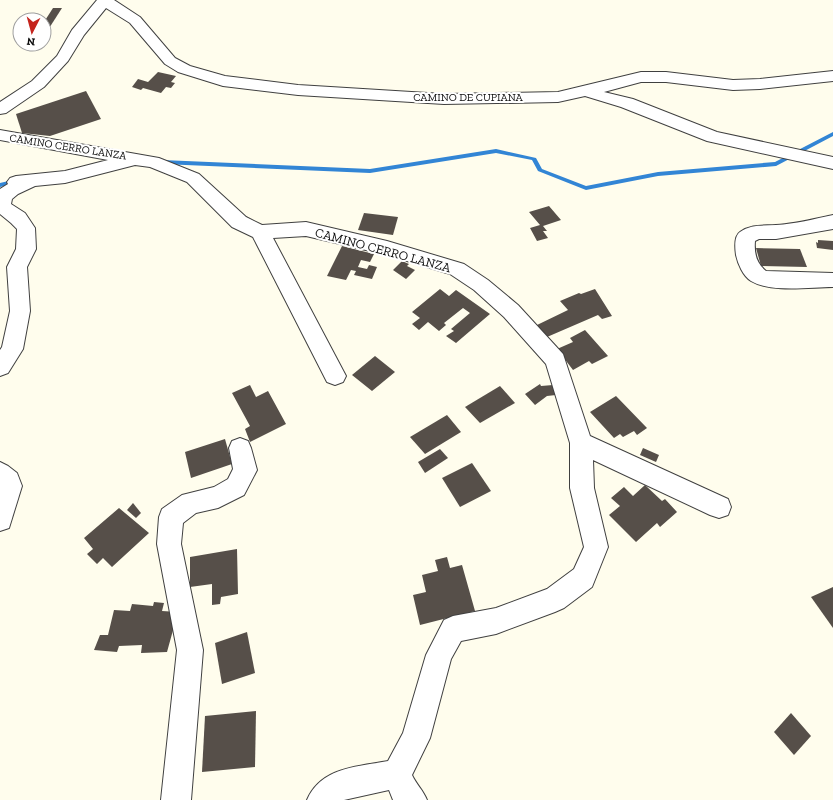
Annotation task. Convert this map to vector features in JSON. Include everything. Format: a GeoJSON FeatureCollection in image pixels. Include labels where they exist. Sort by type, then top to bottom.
{"type":"FeatureCollection","features":[{"type":"Feature","properties":{"kind":"street","name":"CAMINO DE CUPIANA"},"geometry":{"type":"LineString","coordinates":[[105,0],[135,20],[170,61],[184,69],[223,81],[298,90],[444,99],[558,96],[585,92],[641,77],[666,77],[733,85],[760,84],[833,76]]}},
{"type":"Feature","properties":{"kind":"street"},"geometry":{"type":"LineString","coordinates":[[0,109],[38,84],[63,58],[77,33],[105,0]]}},
{"type":"Feature","properties":{"kind":"street"},"geometry":{"type":"LineString","coordinates":[[585,92],[628,103],[652,114],[714,137],[822,160],[833,164]]}},
{"type":"Feature","properties":{"kind":"street","name":"CAMINO CERRO LANZA"},"geometry":{"type":"LineString","coordinates":[[0,135],[153,162],[193,178],[239,222],[260,232],[306,229],[380,247],[457,269],[481,285],[511,311],[555,360],[581,443],[582,488],[596,547],[583,578],[556,599],[496,621],[454,629],[439,655],[416,738],[397,774]]}},
{"type":"Feature","properties":{"kind":"street","name":"CAMINO CERRO LANZA"},"geometry":{"type":"LineString","coordinates":[[0,184],[65,177],[137,158]]}},
{"type":"Feature","properties":{"kind":"street"},"geometry":{"type":"LineString","coordinates":[[0,368],[12,349],[20,311],[17,268],[26,249],[26,228],[18,218],[2,206],[1,200],[6,192],[31,180]]}},
{"type":"Feature","properties":{"kind":"street"},"geometry":{"type":"LineString","coordinates":[[833,222],[776,232],[756,232],[746,237],[744,249],[750,266],[759,276],[773,279],[833,280]]}},
{"type":"Feature","properties":{"kind":"street"},"geometry":{"type":"LineString","coordinates":[[260,232],[335,376]]}},
{"type":"Feature","properties":{"kind":"street"},"geometry":{"type":"LineString","coordinates":[[581,443],[719,507]]}},
{"type":"Feature","properties":{"kind":"street"},"geometry":{"type":"LineString","coordinates":[[176,800],[190,650],[169,544],[172,517],[190,503],[218,497],[236,487],[245,470],[240,448]]}},
{"type":"Feature","properties":{"kind":"street"},"geometry":{"type":"LineString","coordinates":[[0,473],[8,481],[10,486],[0,520]]}},
{"type":"Feature","properties":{"kind":"street"},"geometry":{"type":"LineString","coordinates":[[322,800],[337,786],[397,774],[404,791],[412,800]]}},
{"type":"Feature","properties":{"kind":"building"},"geometry":{"type":"Polygon","coordinates":[[[53,8],[62,8],[52,24],[52,12],[50,12],[53,8]]]}},
{"type":"Feature","properties":{"kind":"building"},"geometry":{"type":"Polygon","coordinates":[[[158,72],[176,76],[171,82],[175,83],[171,88],[166,87],[161,93],[143,88],[141,90],[132,87],[138,79],[148,82],[158,72]]]}},
{"type":"Feature","properties":{"kind":"building"},"geometry":{"type":"Polygon","coordinates":[[[86,91],[101,119],[50,136],[22,133],[16,114],[86,91]]]}},
{"type":"Feature","properties":{"kind":"building"},"geometry":{"type":"Polygon","coordinates":[[[549,206],[561,220],[543,226],[547,231],[543,231],[548,238],[537,241],[530,228],[540,225],[529,212],[549,206]]]}},
{"type":"Feature","properties":{"kind":"building"},"geometry":{"type":"Polygon","coordinates":[[[364,213],[398,217],[393,235],[358,230],[364,213]]]}},
{"type":"Feature","properties":{"kind":"building"},"geometry":{"type":"Polygon","coordinates":[[[818,240],[833,241],[833,250],[817,248],[816,242],[818,243],[818,240]]]}},
{"type":"Feature","properties":{"kind":"building"},"geometry":{"type":"Polygon","coordinates":[[[342,246],[374,254],[370,262],[361,260],[358,267],[367,269],[369,265],[377,267],[372,279],[354,275],[356,271],[351,270],[346,280],[327,276],[342,246]]]}},
{"type":"Feature","properties":{"kind":"building"},"geometry":{"type":"Polygon","coordinates":[[[756,248],[800,249],[807,267],[761,266],[756,248]]]}},
{"type":"Feature","properties":{"kind":"building"},"geometry":{"type":"Polygon","coordinates":[[[402,261],[409,264],[407,266],[415,270],[406,279],[393,270],[402,261]]]}},
{"type":"Feature","properties":{"kind":"building"},"geometry":{"type":"Polygon","coordinates":[[[440,289],[449,296],[456,290],[490,314],[456,343],[446,336],[454,331],[451,329],[470,313],[463,308],[444,323],[446,325],[439,331],[428,322],[419,330],[412,324],[420,318],[412,312],[440,289]]]}},
{"type":"Feature","properties":{"kind":"building"},"geometry":{"type":"Polygon","coordinates":[[[595,289],[612,316],[602,319],[598,315],[547,337],[537,325],[568,310],[560,301],[579,293],[581,294],[595,289]]]}},
{"type":"Feature","properties":{"kind":"building"},"geometry":{"type":"Polygon","coordinates":[[[585,330],[608,356],[592,364],[589,361],[573,370],[557,349],[573,342],[570,338],[585,330]]]}},
{"type":"Feature","properties":{"kind":"building"},"geometry":{"type":"Polygon","coordinates":[[[375,356],[395,372],[372,391],[352,375],[375,356]]]}},
{"type":"Feature","properties":{"kind":"building"},"geometry":{"type":"Polygon","coordinates":[[[540,384],[541,386],[553,385],[556,395],[547,396],[535,405],[525,394],[540,384]]]}},
{"type":"Feature","properties":{"kind":"building"},"geometry":{"type":"Polygon","coordinates":[[[250,385],[256,397],[268,391],[286,424],[250,442],[245,429],[250,426],[232,393],[250,385]]]}},
{"type":"Feature","properties":{"kind":"building"},"geometry":{"type":"Polygon","coordinates":[[[500,386],[515,403],[480,423],[465,407],[500,386]]]}},
{"type":"Feature","properties":{"kind":"building"},"geometry":{"type":"Polygon","coordinates":[[[616,396],[647,428],[637,435],[634,431],[623,437],[620,434],[614,438],[590,412],[616,396]]]}},
{"type":"Feature","properties":{"kind":"building"},"geometry":{"type":"Polygon","coordinates":[[[447,415],[461,432],[425,454],[410,437],[447,415]]]}},
{"type":"Feature","properties":{"kind":"building"},"geometry":{"type":"Polygon","coordinates":[[[225,439],[232,464],[191,478],[185,452],[225,439]]]}},
{"type":"Feature","properties":{"kind":"building"},"geometry":{"type":"Polygon","coordinates":[[[643,448],[659,455],[656,462],[640,455],[643,448]]]}},
{"type":"Feature","properties":{"kind":"building"},"geometry":{"type":"Polygon","coordinates":[[[440,449],[448,458],[425,473],[418,462],[440,449]]]}},
{"type":"Feature","properties":{"kind":"building"},"geometry":{"type":"Polygon","coordinates":[[[472,463],[491,491],[460,507],[442,478],[472,463]]]}},
{"type":"Feature","properties":{"kind":"building"},"geometry":{"type":"Polygon","coordinates":[[[645,485],[662,501],[665,499],[677,512],[660,527],[657,523],[636,542],[609,515],[620,506],[611,498],[624,487],[633,496],[645,485]]]}},
{"type":"Feature","properties":{"kind":"building"},"geometry":{"type":"Polygon","coordinates":[[[133,503],[141,513],[136,518],[127,510],[133,503]]]}},
{"type":"Feature","properties":{"kind":"building"},"geometry":{"type":"Polygon","coordinates":[[[119,508],[149,533],[112,567],[103,558],[97,564],[87,554],[93,549],[84,538],[119,508]]]}},
{"type":"Feature","properties":{"kind":"building"},"geometry":{"type":"Polygon","coordinates":[[[237,549],[238,594],[221,597],[220,604],[212,605],[212,584],[190,587],[190,557],[237,549]]]}},
{"type":"Feature","properties":{"kind":"building"},"geometry":{"type":"Polygon","coordinates":[[[447,557],[450,568],[462,565],[475,611],[420,625],[413,595],[426,592],[422,575],[438,571],[435,560],[447,557]]]}},
{"type":"Feature","properties":{"kind":"building"},"geometry":{"type":"Polygon","coordinates":[[[833,587],[833,628],[811,597],[833,587]]]}},
{"type":"Feature","properties":{"kind":"building"},"geometry":{"type":"Polygon","coordinates":[[[154,602],[164,603],[162,611],[178,612],[167,652],[141,653],[142,645],[119,646],[117,652],[94,650],[100,635],[108,635],[114,610],[130,611],[132,604],[153,606],[154,602]]]}},
{"type":"Feature","properties":{"kind":"building"},"geometry":{"type":"Polygon","coordinates":[[[247,632],[255,673],[222,684],[215,643],[247,632]]]}},
{"type":"Feature","properties":{"kind":"building"},"geometry":{"type":"Polygon","coordinates":[[[256,711],[255,767],[202,772],[205,716],[256,711]]]}},
{"type":"Feature","properties":{"kind":"building"},"geometry":{"type":"Polygon","coordinates":[[[791,713],[811,736],[794,755],[774,732],[791,713]]]}},
{"type":"Feature","properties":{"kind":"waterway"},"geometry":{"type":"LineString","coordinates":[[162,162],[370,171],[496,151],[534,159],[540,170],[586,188],[658,174],[776,164],[833,134]]}},
{"type":"Feature","properties":{"kind":"waterway"},"geometry":{"type":"LineString","coordinates":[[0,185],[17,181]]}}]}
